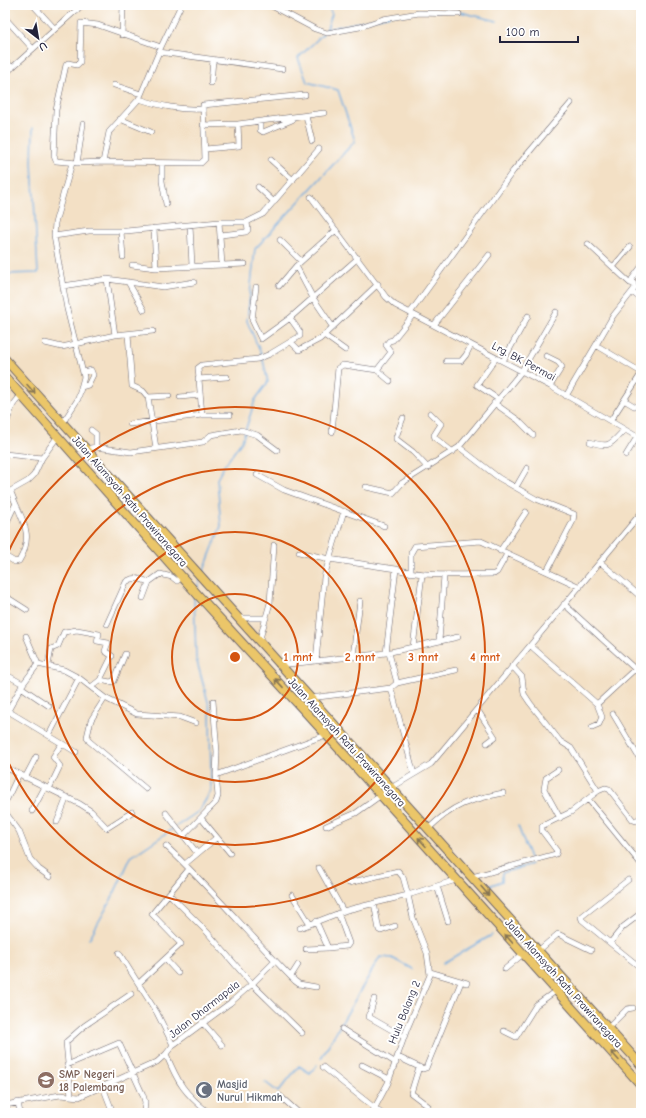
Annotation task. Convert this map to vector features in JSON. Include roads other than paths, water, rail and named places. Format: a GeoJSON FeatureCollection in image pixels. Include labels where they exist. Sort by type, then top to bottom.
{"type":"FeatureCollection","features":[{"type":"Feature","properties":{"kind":"highway","name":"Jalan Alamsyah Ratu Prawiranegara"},"geometry":{"type":"LineString","coordinates":[[5,360],[641,1065]]}},
{"type":"Feature","properties":{"kind":"highway","name":"Jalan Alamsyah Ratu Prawiranegara"},"geometry":{"type":"LineString","coordinates":[[5,377],[198,595],[641,1085]]}},
{"type":"Feature","properties":{"kind":"street"},"geometry":{"type":"LineString","coordinates":[[33,5],[55,29]]}},
{"type":"Feature","properties":{"kind":"street"},"geometry":{"type":"LineString","coordinates":[[73,5],[77,10]]}},
{"type":"Feature","properties":{"kind":"street"},"geometry":{"type":"LineString","coordinates":[[5,74],[82,5]]}},
{"type":"Feature","properties":{"kind":"street"},"geometry":{"type":"LineString","coordinates":[[122,35],[123,5]]}},
{"type":"Feature","properties":{"kind":"street"},"geometry":{"type":"LineString","coordinates":[[103,162],[109,132],[140,97],[181,5]]}},
{"type":"Feature","properties":{"kind":"street"},"geometry":{"type":"LineString","coordinates":[[270,5],[325,33],[360,27],[383,19],[419,13],[459,14]]}},
{"type":"Feature","properties":{"kind":"street"},"geometry":{"type":"LineString","coordinates":[[5,18],[33,50]]}},
{"type":"Feature","properties":{"kind":"street"},"geometry":{"type":"LineString","coordinates":[[282,69],[213,60],[160,50],[98,25],[84,22],[80,24],[80,62],[77,65],[68,63],[66,65],[56,110],[55,158],[58,162],[75,163],[201,163],[205,159],[202,109],[204,104],[305,95]]}},
{"type":"Feature","properties":{"kind":"street"},"geometry":{"type":"LineString","coordinates":[[5,60],[12,68]]}},
{"type":"Feature","properties":{"kind":"street"},"geometry":{"type":"LineString","coordinates":[[212,83],[213,60]]}},
{"type":"Feature","properties":{"kind":"street"},"geometry":{"type":"LineString","coordinates":[[114,86],[166,107],[202,109]]}},
{"type":"Feature","properties":{"kind":"street"},"geometry":{"type":"LineString","coordinates":[[377,370],[391,352],[386,345],[393,340],[513,171],[571,103]]}},
{"type":"Feature","properties":{"kind":"street"},"geometry":{"type":"LineString","coordinates":[[203,126],[260,122],[324,113]]}},
{"type":"Feature","properties":{"kind":"street"},"geometry":{"type":"LineString","coordinates":[[306,116],[312,140]]}},
{"type":"Feature","properties":{"kind":"street"},"geometry":{"type":"LineString","coordinates":[[260,122],[260,130],[263,132],[299,117]]}},
{"type":"Feature","properties":{"kind":"street"},"geometry":{"type":"LineString","coordinates":[[120,119],[151,132]]}},
{"type":"Feature","properties":{"kind":"street"},"geometry":{"type":"LineString","coordinates":[[62,424],[78,399],[84,372],[63,286],[54,236],[55,223],[75,163],[83,124]]}},
{"type":"Feature","properties":{"kind":"street"},"geometry":{"type":"LineString","coordinates":[[205,149],[240,146],[238,124]]}},
{"type":"Feature","properties":{"kind":"street"},"geometry":{"type":"LineString","coordinates":[[54,236],[90,231],[121,231],[219,222],[247,222],[258,218],[274,202],[319,149]]}},
{"type":"Feature","properties":{"kind":"street"},"geometry":{"type":"LineString","coordinates":[[271,160],[293,180]]}},
{"type":"Feature","properties":{"kind":"street"},"geometry":{"type":"LineString","coordinates":[[162,163],[162,186],[166,204]]}},
{"type":"Feature","properties":{"kind":"street"},"geometry":{"type":"LineString","coordinates":[[258,187],[274,202]]}},
{"type":"Feature","properties":{"kind":"street"},"geometry":{"type":"LineString","coordinates":[[291,342],[299,350],[315,342],[378,284],[311,197]]}},
{"type":"Feature","properties":{"kind":"street"},"geometry":{"type":"LineString","coordinates":[[219,222],[222,265]]}},
{"type":"Feature","properties":{"kind":"street"},"geometry":{"type":"LineString","coordinates":[[221,235],[247,232],[247,222]]}},
{"type":"Feature","properties":{"kind":"street"},"geometry":{"type":"LineString","coordinates":[[190,225],[192,266]]}},
{"type":"Feature","properties":{"kind":"street"},"geometry":{"type":"LineString","coordinates":[[154,228],[156,268]]}},
{"type":"Feature","properties":{"kind":"street"},"geometry":{"type":"LineString","coordinates":[[279,286],[301,261],[336,230]]}},
{"type":"Feature","properties":{"kind":"street"},"geometry":{"type":"LineString","coordinates":[[121,231],[123,257]]}},
{"type":"Feature","properties":{"kind":"street"},"geometry":{"type":"LineString","coordinates":[[280,240],[301,261]]}},
{"type":"Feature","properties":{"kind":"street"},"geometry":{"type":"LineString","coordinates":[[588,244],[630,283],[634,284]]}},
{"type":"Feature","properties":{"kind":"street"},"geometry":{"type":"LineString","coordinates":[[613,268],[630,247]]}},
{"type":"Feature","properties":{"kind":"street"},"geometry":{"type":"LineString","coordinates":[[434,325],[489,254]]}},
{"type":"Feature","properties":{"kind":"street"},"geometry":{"type":"LineString","coordinates":[[256,287],[252,320],[260,339],[290,318],[358,258]]}},
{"type":"Feature","properties":{"kind":"street"},"geometry":{"type":"LineString","coordinates":[[132,265],[156,268],[245,264]]}},
{"type":"Feature","properties":{"kind":"street"},"geometry":{"type":"LineString","coordinates":[[296,266],[332,326]]}},
{"type":"Feature","properties":{"kind":"street"},"geometry":{"type":"LineString","coordinates":[[566,396],[613,316],[636,287],[632,279],[641,267]]}},
{"type":"Feature","properties":{"kind":"street"},"geometry":{"type":"LineString","coordinates":[[63,286],[107,279],[163,287],[194,282]]}},
{"type":"Feature","properties":{"kind":"street"},"geometry":{"type":"LineString","coordinates":[[107,279],[115,335]]}},
{"type":"Feature","properties":{"kind":"street"},"geometry":{"type":"LineString","coordinates":[[128,282],[144,310]]}},
{"type":"Feature","properties":{"kind":"street","name":"Lrg. BK Permai"},"geometry":{"type":"LineString","coordinates":[[378,284],[386,297],[395,305],[550,386],[611,420],[624,430],[639,438]]}},
{"type":"Feature","properties":{"kind":"street"},"geometry":{"type":"LineString","coordinates":[[632,292],[641,299]]}},
{"type":"Feature","properties":{"kind":"street"},"geometry":{"type":"LineString","coordinates":[[366,487],[393,494],[402,483],[428,468],[459,447],[521,372],[556,312]]}},
{"type":"Feature","properties":{"kind":"street"},"geometry":{"type":"LineString","coordinates":[[502,361],[528,316]]}},
{"type":"Feature","properties":{"kind":"street"},"geometry":{"type":"LineString","coordinates":[[202,415],[197,370],[202,365],[258,359],[266,356],[291,342],[300,334],[290,318]]}},
{"type":"Feature","properties":{"kind":"street"},"geometry":{"type":"LineString","coordinates":[[46,343],[62,347],[115,335],[153,331]]}},
{"type":"Feature","properties":{"kind":"street"},"geometry":{"type":"LineString","coordinates":[[128,334],[132,386],[143,391],[148,397],[156,448]]}},
{"type":"Feature","properties":{"kind":"street"},"geometry":{"type":"LineString","coordinates":[[324,334],[345,350]]}},
{"type":"Feature","properties":{"kind":"street"},"geometry":{"type":"LineString","coordinates":[[446,361],[460,361],[466,355],[471,344]]}},
{"type":"Feature","properties":{"kind":"street"},"geometry":{"type":"LineString","coordinates":[[596,345],[641,373],[611,420]]}},
{"type":"Feature","properties":{"kind":"street"},"geometry":{"type":"LineString","coordinates":[[546,356],[558,362],[562,367],[550,386]]}},
{"type":"Feature","properties":{"kind":"street"},"geometry":{"type":"LineString","coordinates":[[496,358],[478,385],[498,399]]}},
{"type":"Feature","properties":{"kind":"street"},"geometry":{"type":"LineString","coordinates":[[332,432],[338,368],[343,365],[377,370],[390,381]]}},
{"type":"Feature","properties":{"kind":"street"},"geometry":{"type":"LineString","coordinates":[[81,387],[88,384],[93,375],[91,370],[84,372]]}},
{"type":"Feature","properties":{"kind":"street"},"geometry":{"type":"LineString","coordinates":[[198,379],[228,377]]}},
{"type":"Feature","properties":{"kind":"street"},"geometry":{"type":"LineString","coordinates":[[5,426],[13,405],[21,395]]}},
{"type":"Feature","properties":{"kind":"street"},"geometry":{"type":"LineString","coordinates":[[180,397],[200,395]]}},
{"type":"Feature","properties":{"kind":"street"},"geometry":{"type":"LineString","coordinates":[[148,397],[169,396]]}},
{"type":"Feature","properties":{"kind":"street"},"geometry":{"type":"LineString","coordinates":[[624,400],[634,406]]}},
{"type":"Feature","properties":{"kind":"street"},"geometry":{"type":"LineString","coordinates":[[494,403],[518,420],[533,435]]}},
{"type":"Feature","properties":{"kind":"street"},"geometry":{"type":"LineString","coordinates":[[430,413],[441,424],[434,435],[435,438],[453,452]]}},
{"type":"Feature","properties":{"kind":"street"},"geometry":{"type":"LineString","coordinates":[[130,424],[202,415],[230,415]]}},
{"type":"Feature","properties":{"kind":"street"},"geometry":{"type":"LineString","coordinates":[[403,418],[396,440],[413,452],[428,468]]}},
{"type":"Feature","properties":{"kind":"street"},"geometry":{"type":"LineString","coordinates":[[91,430],[96,434],[96,447]]}},
{"type":"Feature","properties":{"kind":"street"},"geometry":{"type":"LineString","coordinates":[[85,449],[96,447],[131,452],[203,442],[211,435],[241,430],[257,435],[277,450]]}},
{"type":"Feature","properties":{"kind":"street"},"geometry":{"type":"LineString","coordinates":[[590,442],[604,446],[609,445],[624,430]]}},
{"type":"Feature","properties":{"kind":"street"},"geometry":{"type":"LineString","coordinates":[[5,494],[11,492],[34,475],[42,458],[58,436]]}},
{"type":"Feature","properties":{"kind":"street"},"geometry":{"type":"LineString","coordinates":[[626,455],[639,438]]}},
{"type":"Feature","properties":{"kind":"street"},"geometry":{"type":"LineString","coordinates":[[459,447],[499,478],[536,499],[574,514],[573,521],[547,571]]}},
{"type":"Feature","properties":{"kind":"street"},"geometry":{"type":"LineString","coordinates":[[5,454],[42,458]]}},
{"type":"Feature","properties":{"kind":"street"},"geometry":{"type":"LineString","coordinates":[[516,487],[527,468]]}},
{"type":"Feature","properties":{"kind":"street"},"geometry":{"type":"LineString","coordinates":[[257,475],[284,490],[384,526]]}},
{"type":"Feature","properties":{"kind":"street"},"geometry":{"type":"LineString","coordinates":[[5,556],[15,562],[19,561],[26,538],[27,528],[15,505],[11,492]]}},
{"type":"Feature","properties":{"kind":"street"},"geometry":{"type":"LineString","coordinates":[[5,526],[15,505]]}},
{"type":"Feature","properties":{"kind":"street"},"geometry":{"type":"LineString","coordinates":[[316,661],[324,577],[344,511]]}},
{"type":"Feature","properties":{"kind":"street"},"geometry":{"type":"LineString","coordinates":[[500,551],[526,512]]}},
{"type":"Feature","properties":{"kind":"street"},"geometry":{"type":"LineString","coordinates":[[326,826],[356,813],[391,788],[431,764],[641,513]]}},
{"type":"Feature","properties":{"kind":"street"},"geometry":{"type":"LineString","coordinates":[[411,573],[411,553],[415,546],[476,540],[580,587]]}},
{"type":"Feature","properties":{"kind":"street"},"geometry":{"type":"LineString","coordinates":[[259,643],[266,618],[272,582],[274,545]]}},
{"type":"Feature","properties":{"kind":"street"},"geometry":{"type":"LineString","coordinates":[[299,552],[329,560],[396,569],[411,573],[444,576],[494,574],[497,572],[507,554]]}},
{"type":"Feature","properties":{"kind":"street"},"geometry":{"type":"LineString","coordinates":[[600,562],[641,597]]}},
{"type":"Feature","properties":{"kind":"street"},"geometry":{"type":"LineString","coordinates":[[396,569],[387,653],[397,683]]}},
{"type":"Feature","properties":{"kind":"street"},"geometry":{"type":"LineString","coordinates":[[143,598],[149,582],[160,574],[172,577],[177,581],[185,580]]}},
{"type":"Feature","properties":{"kind":"street"},"geometry":{"type":"LineString","coordinates":[[413,647],[422,574]]}},
{"type":"Feature","properties":{"kind":"street"},"geometry":{"type":"LineString","coordinates":[[439,641],[444,576]]}},
{"type":"Feature","properties":{"kind":"street"},"geometry":{"type":"LineString","coordinates":[[106,624],[126,582],[134,578],[149,582]]}},
{"type":"Feature","properties":{"kind":"street"},"geometry":{"type":"LineString","coordinates":[[5,596],[27,610]]}},
{"type":"Feature","properties":{"kind":"street"},"geometry":{"type":"LineString","coordinates":[[353,656],[360,601]]}},
{"type":"Feature","properties":{"kind":"street"},"geometry":{"type":"LineString","coordinates":[[564,604],[641,676]]}},
{"type":"Feature","properties":{"kind":"street"},"geometry":{"type":"LineString","coordinates":[[237,618],[266,618]]}},
{"type":"Feature","properties":{"kind":"street"},"geometry":{"type":"LineString","coordinates":[[48,665],[51,649],[58,646],[64,632],[77,630],[99,634],[97,641],[108,643],[105,651],[112,656],[100,680],[91,687]]}},
{"type":"Feature","properties":{"kind":"street"},"geometry":{"type":"LineString","coordinates":[[26,636],[38,664]]}},
{"type":"Feature","properties":{"kind":"street"},"geometry":{"type":"LineString","coordinates":[[280,666],[387,653],[458,637]]}},
{"type":"Feature","properties":{"kind":"street"},"geometry":{"type":"LineString","coordinates":[[531,646],[597,704],[602,717],[599,724],[592,727]]}},
{"type":"Feature","properties":{"kind":"street"},"geometry":{"type":"LineString","coordinates":[[100,680],[110,682],[114,681],[125,654]]}},
{"type":"Feature","properties":{"kind":"street"},"geometry":{"type":"LineString","coordinates":[[38,664],[48,665],[64,670],[79,678],[104,698],[138,714],[180,717],[196,723]]}},
{"type":"Feature","properties":{"kind":"street"},"geometry":{"type":"LineString","coordinates":[[5,716],[21,687],[38,664]]}},
{"type":"Feature","properties":{"kind":"street"},"geometry":{"type":"LineString","coordinates":[[512,666],[522,677],[524,694],[530,703],[560,741],[572,749],[598,791]]}},
{"type":"Feature","properties":{"kind":"street"},"geometry":{"type":"LineString","coordinates":[[597,704],[635,669]]}},
{"type":"Feature","properties":{"kind":"street"},"geometry":{"type":"LineString","coordinates":[[310,698],[391,688],[397,683],[456,670]]}},
{"type":"Feature","properties":{"kind":"street"},"geometry":{"type":"LineString","coordinates":[[5,674],[49,706]]}},
{"type":"Feature","properties":{"kind":"street"},"geometry":{"type":"LineString","coordinates":[[49,735],[79,678]]}},
{"type":"Feature","properties":{"kind":"street"},"geometry":{"type":"LineString","coordinates":[[391,688],[414,774]]}},
{"type":"Feature","properties":{"kind":"street"},"geometry":{"type":"LineString","coordinates":[[104,698],[91,720],[87,737],[89,741],[146,789]]}},
{"type":"Feature","properties":{"kind":"street"},"geometry":{"type":"LineString","coordinates":[[183,835],[218,799],[216,775],[217,752],[213,701]]}},
{"type":"Feature","properties":{"kind":"street"},"geometry":{"type":"LineString","coordinates":[[477,709],[495,737],[487,743]]}},
{"type":"Feature","properties":{"kind":"street"},"geometry":{"type":"LineString","coordinates":[[8,710],[76,752]]}},
{"type":"Feature","properties":{"kind":"street"},"geometry":{"type":"LineString","coordinates":[[613,714],[641,761]]}},
{"type":"Feature","properties":{"kind":"street"},"geometry":{"type":"LineString","coordinates":[[216,775],[326,735]]}},
{"type":"Feature","properties":{"kind":"street"},"geometry":{"type":"LineString","coordinates":[[32,811],[60,766],[53,757],[60,746]]}},
{"type":"Feature","properties":{"kind":"street"},"geometry":{"type":"LineString","coordinates":[[26,778],[36,758]]}},
{"type":"Feature","properties":{"kind":"street"},"geometry":{"type":"LineString","coordinates":[[5,767],[67,797],[91,811],[107,828],[132,812]]}},
{"type":"Feature","properties":{"kind":"street"},"geometry":{"type":"LineString","coordinates":[[558,770],[546,778],[544,789],[560,818]]}},
{"type":"Feature","properties":{"kind":"street"},"geometry":{"type":"LineString","coordinates":[[7,799],[19,774]]}},
{"type":"Feature","properties":{"kind":"street"},"geometry":{"type":"LineString","coordinates":[[472,877],[556,854],[557,851],[542,831],[542,827],[545,824],[560,818],[598,791],[606,788],[609,789],[633,820],[636,821],[641,817]]}},
{"type":"Feature","properties":{"kind":"street"},"geometry":{"type":"LineString","coordinates":[[428,829],[454,807],[479,798],[503,793]]}},
{"type":"Feature","properties":{"kind":"street"},"geometry":{"type":"LineString","coordinates":[[57,822],[67,797]]}},
{"type":"Feature","properties":{"kind":"street"},"geometry":{"type":"LineString","coordinates":[[588,799],[641,864]]}},
{"type":"Feature","properties":{"kind":"street"},"geometry":{"type":"LineString","coordinates":[[5,812],[19,831],[30,859],[39,869],[50,877]]}},
{"type":"Feature","properties":{"kind":"street"},"geometry":{"type":"LineString","coordinates":[[166,813],[197,853]]}},
{"type":"Feature","properties":{"kind":"street"},"geometry":{"type":"LineString","coordinates":[[201,818],[216,838],[230,853]]}},
{"type":"Feature","properties":{"kind":"street"},"geometry":{"type":"LineString","coordinates":[[185,864],[216,838]]}},
{"type":"Feature","properties":{"kind":"street"},"geometry":{"type":"LineString","coordinates":[[166,846],[299,984],[316,988]]}},
{"type":"Feature","properties":{"kind":"street"},"geometry":{"type":"LineString","coordinates":[[306,949],[349,945],[341,912],[320,868]]}},
{"type":"Feature","properties":{"kind":"street"},"geometry":{"type":"LineString","coordinates":[[139,983],[166,960],[181,944],[152,915],[189,869]]}},
{"type":"Feature","properties":{"kind":"street","name":"Hulu Balang 2"},"geometry":{"type":"LineString","coordinates":[[349,883],[398,871],[402,877],[408,895],[429,963],[430,971],[404,1037],[390,1079],[374,1111]]}},
{"type":"Feature","properties":{"kind":"street"},"geometry":{"type":"LineString","coordinates":[[300,928],[341,912],[408,895],[456,880]]}},
{"type":"Feature","properties":{"kind":"street"},"geometry":{"type":"LineString","coordinates":[[628,880],[581,917],[641,968]]}},
{"type":"Feature","properties":{"kind":"street"},"geometry":{"type":"LineString","coordinates":[[437,886],[448,921]]}},
{"type":"Feature","properties":{"kind":"street"},"geometry":{"type":"LineString","coordinates":[[169,894],[207,932],[252,984],[302,1033]]}},
{"type":"Feature","properties":{"kind":"street"},"geometry":{"type":"LineString","coordinates":[[292,895],[310,924]]}},
{"type":"Feature","properties":{"kind":"street"},"geometry":{"type":"LineString","coordinates":[[374,903],[379,930],[381,931],[395,926]]}},
{"type":"Feature","properties":{"kind":"street"},"geometry":{"type":"LineString","coordinates":[[610,943],[623,927],[640,914]]}},
{"type":"Feature","properties":{"kind":"street"},"geometry":{"type":"LineString","coordinates":[[316,921],[328,948]]}},
{"type":"Feature","properties":{"kind":"street"},"geometry":{"type":"LineString","coordinates":[[538,951],[558,934],[591,950]]}},
{"type":"Feature","properties":{"kind":"street"},"geometry":{"type":"LineString","coordinates":[[119,953],[157,1013],[173,1045]]}},
{"type":"Feature","properties":{"kind":"street"},"geometry":{"type":"LineString","coordinates":[[505,969],[523,954]]}},
{"type":"Feature","properties":{"kind":"street"},"geometry":{"type":"LineString","coordinates":[[166,960],[178,973]]}},
{"type":"Feature","properties":{"kind":"street","name":"Jalan Dharmapala"},"geometry":{"type":"LineString","coordinates":[[5,1105],[60,1095],[79,1097],[134,1074],[157,1062],[173,1045],[252,984],[275,960]]}},
{"type":"Feature","properties":{"kind":"street"},"geometry":{"type":"LineString","coordinates":[[291,976],[298,965]]}},
{"type":"Feature","properties":{"kind":"street"},"geometry":{"type":"LineString","coordinates":[[398,1056],[419,1067],[426,1068],[464,982],[430,971]]}},
{"type":"Feature","properties":{"kind":"street"},"geometry":{"type":"LineString","coordinates":[[504,1031],[516,1037],[536,1005],[556,990]]}},
{"type":"Feature","properties":{"kind":"street"},"geometry":{"type":"LineString","coordinates":[[71,1096],[66,1042],[84,1026],[131,994]]}},
{"type":"Feature","properties":{"kind":"street"},"geometry":{"type":"LineString","coordinates":[[374,999],[369,1017],[404,1037]]}},
{"type":"Feature","properties":{"kind":"street"},"geometry":{"type":"LineString","coordinates":[[608,1028],[627,1009],[633,1008]]}},
{"type":"Feature","properties":{"kind":"street"},"geometry":{"type":"LineString","coordinates":[[202,1022],[222,1045]]}},
{"type":"Feature","properties":{"kind":"street"},"geometry":{"type":"LineString","coordinates":[[342,1029],[396,1063]]}},
{"type":"Feature","properties":{"kind":"street"},"geometry":{"type":"LineString","coordinates":[[67,1065],[117,1043],[134,1074],[145,1102],[144,1113]]}},
{"type":"Feature","properties":{"kind":"street"},"geometry":{"type":"LineString","coordinates":[[166,1054],[178,1082],[189,1096],[209,1113]]}},
{"type":"Feature","properties":{"kind":"street"},"geometry":{"type":"LineString","coordinates":[[362,1065],[390,1079]]}},
{"type":"Feature","properties":{"kind":"street"},"geometry":{"type":"LineString","coordinates":[[323,1067],[374,1111],[381,1113]]}},
{"type":"Feature","properties":{"kind":"street"},"geometry":{"type":"LineString","coordinates":[[419,1067],[411,1093],[428,1106]]}},
{"type":"Feature","properties":{"kind":"street"},"geometry":{"type":"LineString","coordinates":[[103,1087],[113,1113]]}},
{"type":"Feature","properties":{"kind":"street"},"geometry":{"type":"LineString","coordinates":[[280,1096],[299,1113]]}},
{"type":"Feature","properties":{"kind":"street"},"geometry":{"type":"LineString","coordinates":[[18,1102],[20,1113]]}},
{"type":"Feature","properties":{"kind":"waterway"},"geometry":{"type":"LineString","coordinates":[[326,31],[332,14],[327,5]]}},
{"type":"Feature","properties":{"kind":"waterway"},"geometry":{"type":"LineString","coordinates":[[424,11],[448,11]]}},
{"type":"Feature","properties":{"kind":"waterway"},"geometry":{"type":"LineString","coordinates":[[460,12],[497,21]]}},
{"type":"Feature","properties":{"kind":"waterway"},"geometry":{"type":"LineString","coordinates":[[328,29],[390,15]]}},
{"type":"Feature","properties":{"kind":"waterway"},"geometry":{"type":"LineString","coordinates":[[203,573],[221,526],[217,479],[224,466],[242,441],[255,400],[268,382],[262,356],[247,321],[255,249],[355,141],[338,90],[307,82],[298,58],[323,34]]}},
{"type":"Feature","properties":{"kind":"waterway"},"geometry":{"type":"LineString","coordinates":[[5,274],[38,273],[32,162],[33,128]]}},
{"type":"Feature","properties":{"kind":"waterway"},"geometry":{"type":"LineString","coordinates":[[197,588],[200,580]]}},
{"type":"Feature","properties":{"kind":"waterway"},"geometry":{"type":"LineString","coordinates":[[89,939],[112,898],[131,857],[199,811],[211,791],[210,709],[196,658],[194,595]]}},
{"type":"Feature","properties":{"kind":"waterway"},"geometry":{"type":"LineString","coordinates":[[518,826],[530,858]]}},
{"type":"Feature","properties":{"kind":"waterway"},"geometry":{"type":"LineString","coordinates":[[491,893],[489,886],[502,881],[502,873],[532,864]]}},
{"type":"Feature","properties":{"kind":"waterway"},"geometry":{"type":"LineString","coordinates":[[443,963],[492,935]]}},
{"type":"Feature","properties":{"kind":"waterway"},"geometry":{"type":"LineString","coordinates":[[321,1058],[380,957],[392,958],[412,969]]}},
{"type":"Feature","properties":{"kind":"waterway"},"geometry":{"type":"LineString","coordinates":[[265,1082],[278,1092],[299,1066],[310,1073],[317,1065]]}},
{"type":"Feature","properties":{"kind":"place","name":"SMP Negeri 18 Palembang"},"geometry":{"type":"Point","coordinates":[46,1080]}},
{"type":"Feature","properties":{"kind":"place","name":"Masjid Nurul Hikmah"},"geometry":{"type":"Point","coordinates":[204,1090]}}]}
